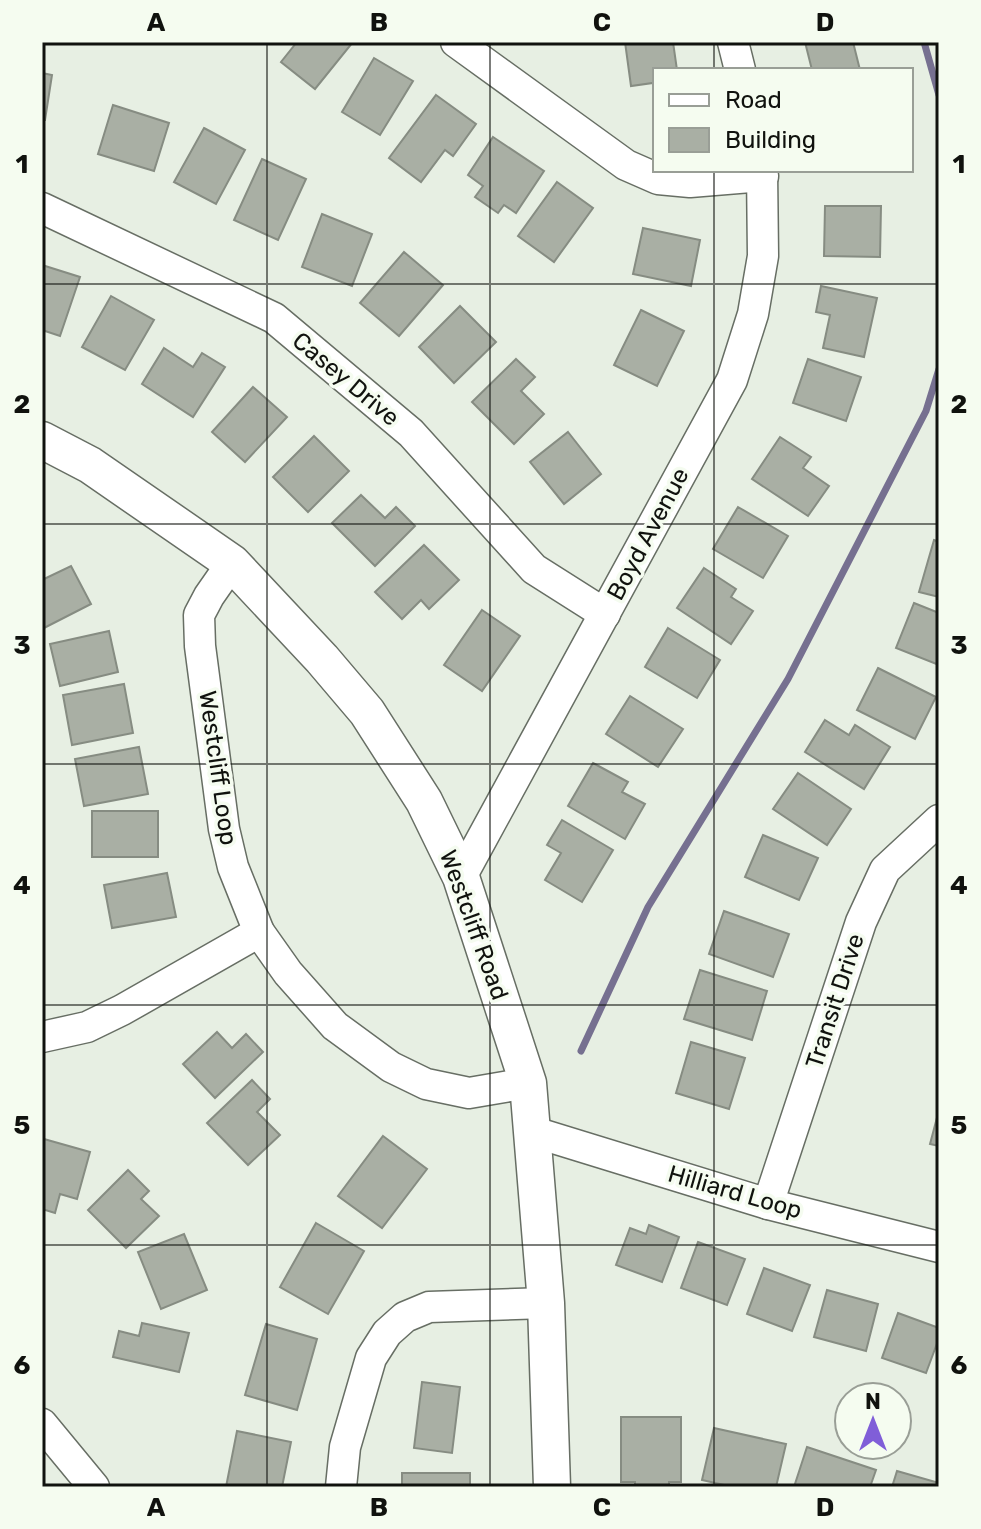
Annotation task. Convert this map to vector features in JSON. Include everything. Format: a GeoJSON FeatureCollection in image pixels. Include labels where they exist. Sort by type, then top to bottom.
{"type":"FeatureCollection","features":[{"type":"Feature","properties":{"kind":"street"},"geometry":{"type":"LineString","coordinates":[[456,42],[626,165],[658,179],[690,182],[763,173]]}},
{"type":"Feature","properties":{"kind":"street"},"geometry":{"type":"LineString","coordinates":[[733,42],[740,68]]}},
{"type":"Feature","properties":{"kind":"street","name":"Boyd Avenue"},"geometry":{"type":"LineString","coordinates":[[461,877],[732,380],[753,314],[763,256],[763,173]]}},
{"type":"Feature","properties":{"kind":"street","name":"Casey Drive"},"geometry":{"type":"LineString","coordinates":[[42,208],[274,318],[411,433],[534,569],[605,614]]}},
{"type":"Feature","properties":{"kind":"street","name":"Westcliff Road"},"geometry":{"type":"LineString","coordinates":[[42,440],[90,465],[232,563],[367,712],[424,801],[461,877],[528,1083],[546,1303],[552,1487]]}},
{"type":"Feature","properties":{"kind":"street","name":"Westcliff Loop"},"geometry":{"type":"LineString","coordinates":[[232,563],[199,615],[200,646],[224,829],[233,867],[259,932],[288,973],[335,1026],[391,1067],[426,1084],[469,1093],[528,1083]]}},
{"type":"Feature","properties":{"kind":"street","name":"Transit Drive"},"geometry":{"type":"LineString","coordinates":[[768,1204],[861,922],[885,870],[939,820]]}},
{"type":"Feature","properties":{"kind":"street"},"geometry":{"type":"LineString","coordinates":[[42,1037],[87,1027],[259,932]]}},
{"type":"Feature","properties":{"kind":"street","name":"Hilliard Loop"},"geometry":{"type":"LineString","coordinates":[[534,1132],[768,1204],[939,1247]]}},
{"type":"Feature","properties":{"kind":"street"},"geometry":{"type":"LineString","coordinates":[[341,1487],[345,1447],[371,1358],[387,1333],[405,1317],[429,1307],[546,1303]]}},
{"type":"Feature","properties":{"kind":"street"},"geometry":{"type":"LineString","coordinates":[[42,1424],[94,1487]]}},
{"type":"Feature","properties":{"kind":"building"},"geometry":{"type":"Polygon","coordinates":[[[297,42],[353,42],[315,89],[281,62],[297,42]]]}},
{"type":"Feature","properties":{"kind":"building"},"geometry":{"type":"Polygon","coordinates":[[[625,42],[673,42],[677,68],[653,68],[653,83],[631,86],[625,42]]]}},
{"type":"Feature","properties":{"kind":"building"},"geometry":{"type":"Polygon","coordinates":[[[805,42],[853,42],[860,68],[812,68],[805,42]]]}},
{"type":"Feature","properties":{"kind":"building"},"geometry":{"type":"Polygon","coordinates":[[[374,58],[413,81],[380,135],[342,112],[374,58]]]}},
{"type":"Feature","properties":{"kind":"building"},"geometry":{"type":"Polygon","coordinates":[[[42,73],[52,75],[45,120],[42,120],[42,73]]]}},
{"type":"Feature","properties":{"kind":"building"},"geometry":{"type":"Polygon","coordinates":[[[436,95],[476,124],[453,156],[445,150],[421,182],[389,158],[436,95]]]}},
{"type":"Feature","properties":{"kind":"building"},"geometry":{"type":"Polygon","coordinates":[[[113,105],[169,123],[154,171],[98,154],[113,105]]]}},
{"type":"Feature","properties":{"kind":"building"},"geometry":{"type":"Polygon","coordinates":[[[204,128],[245,150],[216,204],[174,182],[204,128]]]}},
{"type":"Feature","properties":{"kind":"building"},"geometry":{"type":"Polygon","coordinates":[[[493,137],[544,171],[516,213],[504,205],[498,213],[475,197],[483,186],[468,175],[493,137]]]}},
{"type":"Feature","properties":{"kind":"building"},"geometry":{"type":"Polygon","coordinates":[[[262,159],[306,179],[278,240],[234,220],[262,159]]]}},
{"type":"Feature","properties":{"kind":"building"},"geometry":{"type":"Polygon","coordinates":[[[557,182],[593,208],[554,262],[518,236],[557,182]]]}},
{"type":"Feature","properties":{"kind":"building"},"geometry":{"type":"Polygon","coordinates":[[[825,206],[881,206],[880,257],[824,256],[825,206]]]}},
{"type":"Feature","properties":{"kind":"building"},"geometry":{"type":"Polygon","coordinates":[[[322,214],[372,234],[352,286],[302,267],[322,214]]]}},
{"type":"Feature","properties":{"kind":"building"},"geometry":{"type":"Polygon","coordinates":[[[643,228],[700,240],[691,286],[633,274],[643,228]]]}},
{"type":"Feature","properties":{"kind":"building"},"geometry":{"type":"Polygon","coordinates":[[[404,252],[443,285],[399,336],[360,303],[404,252]]]}},
{"type":"Feature","properties":{"kind":"building"},"geometry":{"type":"Polygon","coordinates":[[[42,265],[80,277],[60,336],[42,330],[42,265]]]}},
{"type":"Feature","properties":{"kind":"building"},"geometry":{"type":"Polygon","coordinates":[[[821,286],[877,298],[864,357],[823,348],[830,315],[816,312],[821,286]]]}},
{"type":"Feature","properties":{"kind":"building"},"geometry":{"type":"Polygon","coordinates":[[[111,296],[154,320],[125,370],[82,347],[111,296]]]}},
{"type":"Feature","properties":{"kind":"building"},"geometry":{"type":"Polygon","coordinates":[[[460,306],[496,342],[454,383],[419,347],[460,306]]]}},
{"type":"Feature","properties":{"kind":"building"},"geometry":{"type":"Polygon","coordinates":[[[641,310],[684,331],[657,386],[614,365],[641,310]]]}},
{"type":"Feature","properties":{"kind":"building"},"geometry":{"type":"Polygon","coordinates":[[[164,348],[193,367],[202,353],[225,367],[193,417],[142,384],[164,348]]]}},
{"type":"Feature","properties":{"kind":"building"},"geometry":{"type":"Polygon","coordinates":[[[516,359],[535,377],[521,391],[544,414],[514,444],[472,402],[516,359]]]}},
{"type":"Feature","properties":{"kind":"building"},"geometry":{"type":"Polygon","coordinates":[[[808,359],[861,377],[846,421],[793,403],[808,359]]]}},
{"type":"Feature","properties":{"kind":"building"},"geometry":{"type":"Polygon","coordinates":[[[253,387],[287,417],[245,462],[212,432],[253,387]]]}},
{"type":"Feature","properties":{"kind":"building"},"geometry":{"type":"Polygon","coordinates":[[[568,432],[601,474],[564,504],[530,462],[568,432]]]}},
{"type":"Feature","properties":{"kind":"building"},"geometry":{"type":"Polygon","coordinates":[[[314,436],[349,471],[308,512],[273,477],[314,436]]]}},
{"type":"Feature","properties":{"kind":"building"},"geometry":{"type":"Polygon","coordinates":[[[780,437],[811,457],[803,468],[829,486],[808,516],[752,479],[780,437]]]}},
{"type":"Feature","properties":{"kind":"building"},"geometry":{"type":"Polygon","coordinates":[[[361,495],[385,518],[396,507],[415,526],[375,566],[332,523],[361,495]]]}},
{"type":"Feature","properties":{"kind":"building"},"geometry":{"type":"Polygon","coordinates":[[[738,507],[788,536],[763,578],[713,549],[738,507]]]}},
{"type":"Feature","properties":{"kind":"building"},"geometry":{"type":"Polygon","coordinates":[[[934,540],[939,542],[939,597],[919,592],[934,540]]]}},
{"type":"Feature","properties":{"kind":"building"},"geometry":{"type":"Polygon","coordinates":[[[424,545],[459,580],[429,609],[421,600],[402,619],[375,592],[424,545]]]}},
{"type":"Feature","properties":{"kind":"building"},"geometry":{"type":"Polygon","coordinates":[[[71,566],[91,604],[42,629],[42,580],[71,566]]]}},
{"type":"Feature","properties":{"kind":"building"},"geometry":{"type":"Polygon","coordinates":[[[704,568],[736,589],[731,597],[753,611],[731,644],[677,608],[704,568]]]}},
{"type":"Feature","properties":{"kind":"building"},"geometry":{"type":"Polygon","coordinates":[[[914,603],[939,613],[939,665],[896,648],[914,603]]]}},
{"type":"Feature","properties":{"kind":"building"},"geometry":{"type":"Polygon","coordinates":[[[482,610],[520,636],[482,691],[444,665],[482,610]]]}},
{"type":"Feature","properties":{"kind":"building"},"geometry":{"type":"Polygon","coordinates":[[[668,628],[720,660],[697,698],[645,667],[668,628]]]}},
{"type":"Feature","properties":{"kind":"building"},"geometry":{"type":"Polygon","coordinates":[[[109,631],[118,672],[60,686],[50,644],[109,631]]]}},
{"type":"Feature","properties":{"kind":"building"},"geometry":{"type":"Polygon","coordinates":[[[878,668],[936,697],[915,739],[857,710],[878,668]]]}},
{"type":"Feature","properties":{"kind":"building"},"geometry":{"type":"Polygon","coordinates":[[[124,684],[133,733],[72,745],[63,695],[124,684]]]}},
{"type":"Feature","properties":{"kind":"building"},"geometry":{"type":"Polygon","coordinates":[[[630,696],[683,729],[658,767],[606,734],[630,696]]]}},
{"type":"Feature","properties":{"kind":"building"},"geometry":{"type":"Polygon","coordinates":[[[825,720],[849,735],[855,725],[890,747],[864,789],[805,752],[825,720]]]}},
{"type":"Feature","properties":{"kind":"building"},"geometry":{"type":"Polygon","coordinates":[[[139,747],[148,794],[84,806],[75,759],[139,747]]]}},
{"type":"Feature","properties":{"kind":"building"},"geometry":{"type":"Polygon","coordinates":[[[593,763],[628,782],[622,792],[645,804],[625,839],[568,806],[593,763]]]}},
{"type":"Feature","properties":{"kind":"building"},"geometry":{"type":"Polygon","coordinates":[[[798,773],[851,809],[827,845],[773,809],[798,773]]]}},
{"type":"Feature","properties":{"kind":"building"},"geometry":{"type":"Polygon","coordinates":[[[92,811],[158,811],[158,857],[92,857],[92,811]]]}},
{"type":"Feature","properties":{"kind":"building"},"geometry":{"type":"Polygon","coordinates":[[[562,820],[613,850],[582,902],[545,880],[561,853],[547,845],[562,820]]]}},
{"type":"Feature","properties":{"kind":"building"},"geometry":{"type":"Polygon","coordinates":[[[763,835],[818,858],[799,900],[745,877],[763,835]]]}},
{"type":"Feature","properties":{"kind":"building"},"geometry":{"type":"Polygon","coordinates":[[[167,873],[176,917],[112,928],[104,885],[167,873]]]}},
{"type":"Feature","properties":{"kind":"building"},"geometry":{"type":"Polygon","coordinates":[[[724,911],[789,934],[773,977],[709,954],[724,911]]]}},
{"type":"Feature","properties":{"kind":"building"},"geometry":{"type":"Polygon","coordinates":[[[700,970],[767,991],[752,1040],[684,1019],[700,970]]]}},
{"type":"Feature","properties":{"kind":"building"},"geometry":{"type":"Polygon","coordinates":[[[217,1032],[232,1048],[246,1034],[263,1052],[215,1098],[183,1064],[217,1032]]]}},
{"type":"Feature","properties":{"kind":"building"},"geometry":{"type":"Polygon","coordinates":[[[691,1042],[745,1058],[729,1109],[676,1093],[691,1042]]]}},
{"type":"Feature","properties":{"kind":"building"},"geometry":{"type":"Polygon","coordinates":[[[252,1080],[270,1099],[257,1112],[280,1135],[248,1165],[207,1123],[252,1080]]]}},
{"type":"Feature","properties":{"kind":"building"},"geometry":{"type":"Polygon","coordinates":[[[939,1110],[939,1146],[930,1144],[939,1110]]]}},
{"type":"Feature","properties":{"kind":"building"},"geometry":{"type":"Polygon","coordinates":[[[383,1136],[427,1169],[382,1228],[338,1196],[383,1136]]]}},
{"type":"Feature","properties":{"kind":"building"},"geometry":{"type":"Polygon","coordinates":[[[44,1139],[90,1152],[77,1199],[60,1194],[55,1213],[42,1209],[44,1139]]]}},
{"type":"Feature","properties":{"kind":"building"},"geometry":{"type":"Polygon","coordinates":[[[128,1170],[149,1191],[141,1199],[159,1216],[126,1248],[88,1210],[128,1170]]]}},
{"type":"Feature","properties":{"kind":"building"},"geometry":{"type":"Polygon","coordinates":[[[316,1223],[364,1251],[328,1314],[280,1287],[316,1223]]]}},
{"type":"Feature","properties":{"kind":"building"},"geometry":{"type":"Polygon","coordinates":[[[649,1225],[679,1237],[662,1282],[616,1265],[630,1228],[646,1234],[649,1225]]]}},
{"type":"Feature","properties":{"kind":"building"},"geometry":{"type":"Polygon","coordinates":[[[184,1234],[207,1290],[161,1309],[138,1252],[184,1234]]]}},
{"type":"Feature","properties":{"kind":"building"},"geometry":{"type":"Polygon","coordinates":[[[698,1242],[745,1259],[727,1305],[681,1288],[698,1242]]]}},
{"type":"Feature","properties":{"kind":"building"},"geometry":{"type":"Polygon","coordinates":[[[764,1268],[810,1285],[792,1331],[747,1314],[764,1268]]]}},
{"type":"Feature","properties":{"kind":"building"},"geometry":{"type":"Polygon","coordinates":[[[827,1290],[878,1304],[866,1351],[814,1337],[827,1290]]]}},
{"type":"Feature","properties":{"kind":"building"},"geometry":{"type":"Polygon","coordinates":[[[898,1313],[939,1328],[939,1338],[926,1373],[882,1358],[898,1313]]]}},
{"type":"Feature","properties":{"kind":"building"},"geometry":{"type":"Polygon","coordinates":[[[142,1323],[189,1333],[179,1372],[113,1357],[119,1331],[139,1336],[142,1323]]]}},
{"type":"Feature","properties":{"kind":"building"},"geometry":{"type":"Polygon","coordinates":[[[266,1324],[317,1339],[297,1410],[245,1395],[266,1324]]]}},
{"type":"Feature","properties":{"kind":"building"},"geometry":{"type":"Polygon","coordinates":[[[422,1382],[460,1387],[452,1453],[414,1448],[422,1382]]]}},
{"type":"Feature","properties":{"kind":"building"},"geometry":{"type":"Polygon","coordinates":[[[621,1417],[681,1417],[681,1482],[669,1482],[669,1487],[635,1487],[635,1482],[621,1482],[621,1417]]]}},
{"type":"Feature","properties":{"kind":"building"},"geometry":{"type":"Polygon","coordinates":[[[714,1428],[786,1444],[776,1487],[733,1487],[702,1480],[714,1428]]]}},
{"type":"Feature","properties":{"kind":"building"},"geometry":{"type":"Polygon","coordinates":[[[237,1431],[291,1442],[282,1487],[226,1487],[237,1431]]]}},
{"type":"Feature","properties":{"kind":"building"},"geometry":{"type":"Polygon","coordinates":[[[807,1447],[833,1456],[833,1461],[849,1461],[876,1470],[870,1487],[794,1487],[807,1447]]]}},
{"type":"Feature","properties":{"kind":"building"},"geometry":{"type":"Polygon","coordinates":[[[897,1471],[939,1483],[939,1487],[892,1487],[897,1471]]]}},
{"type":"Feature","properties":{"kind":"building"},"geometry":{"type":"Polygon","coordinates":[[[402,1473],[470,1473],[470,1487],[402,1487],[402,1473]]]}},
{"type":"Feature","properties":{"kind":"waterway"},"geometry":{"type":"LineString","coordinates":[[924,42],[939,95]]}},
{"type":"Feature","properties":{"kind":"waterway"},"geometry":{"type":"LineString","coordinates":[[581,1051],[648,907],[788,679],[926,411],[939,369]]}}]}
